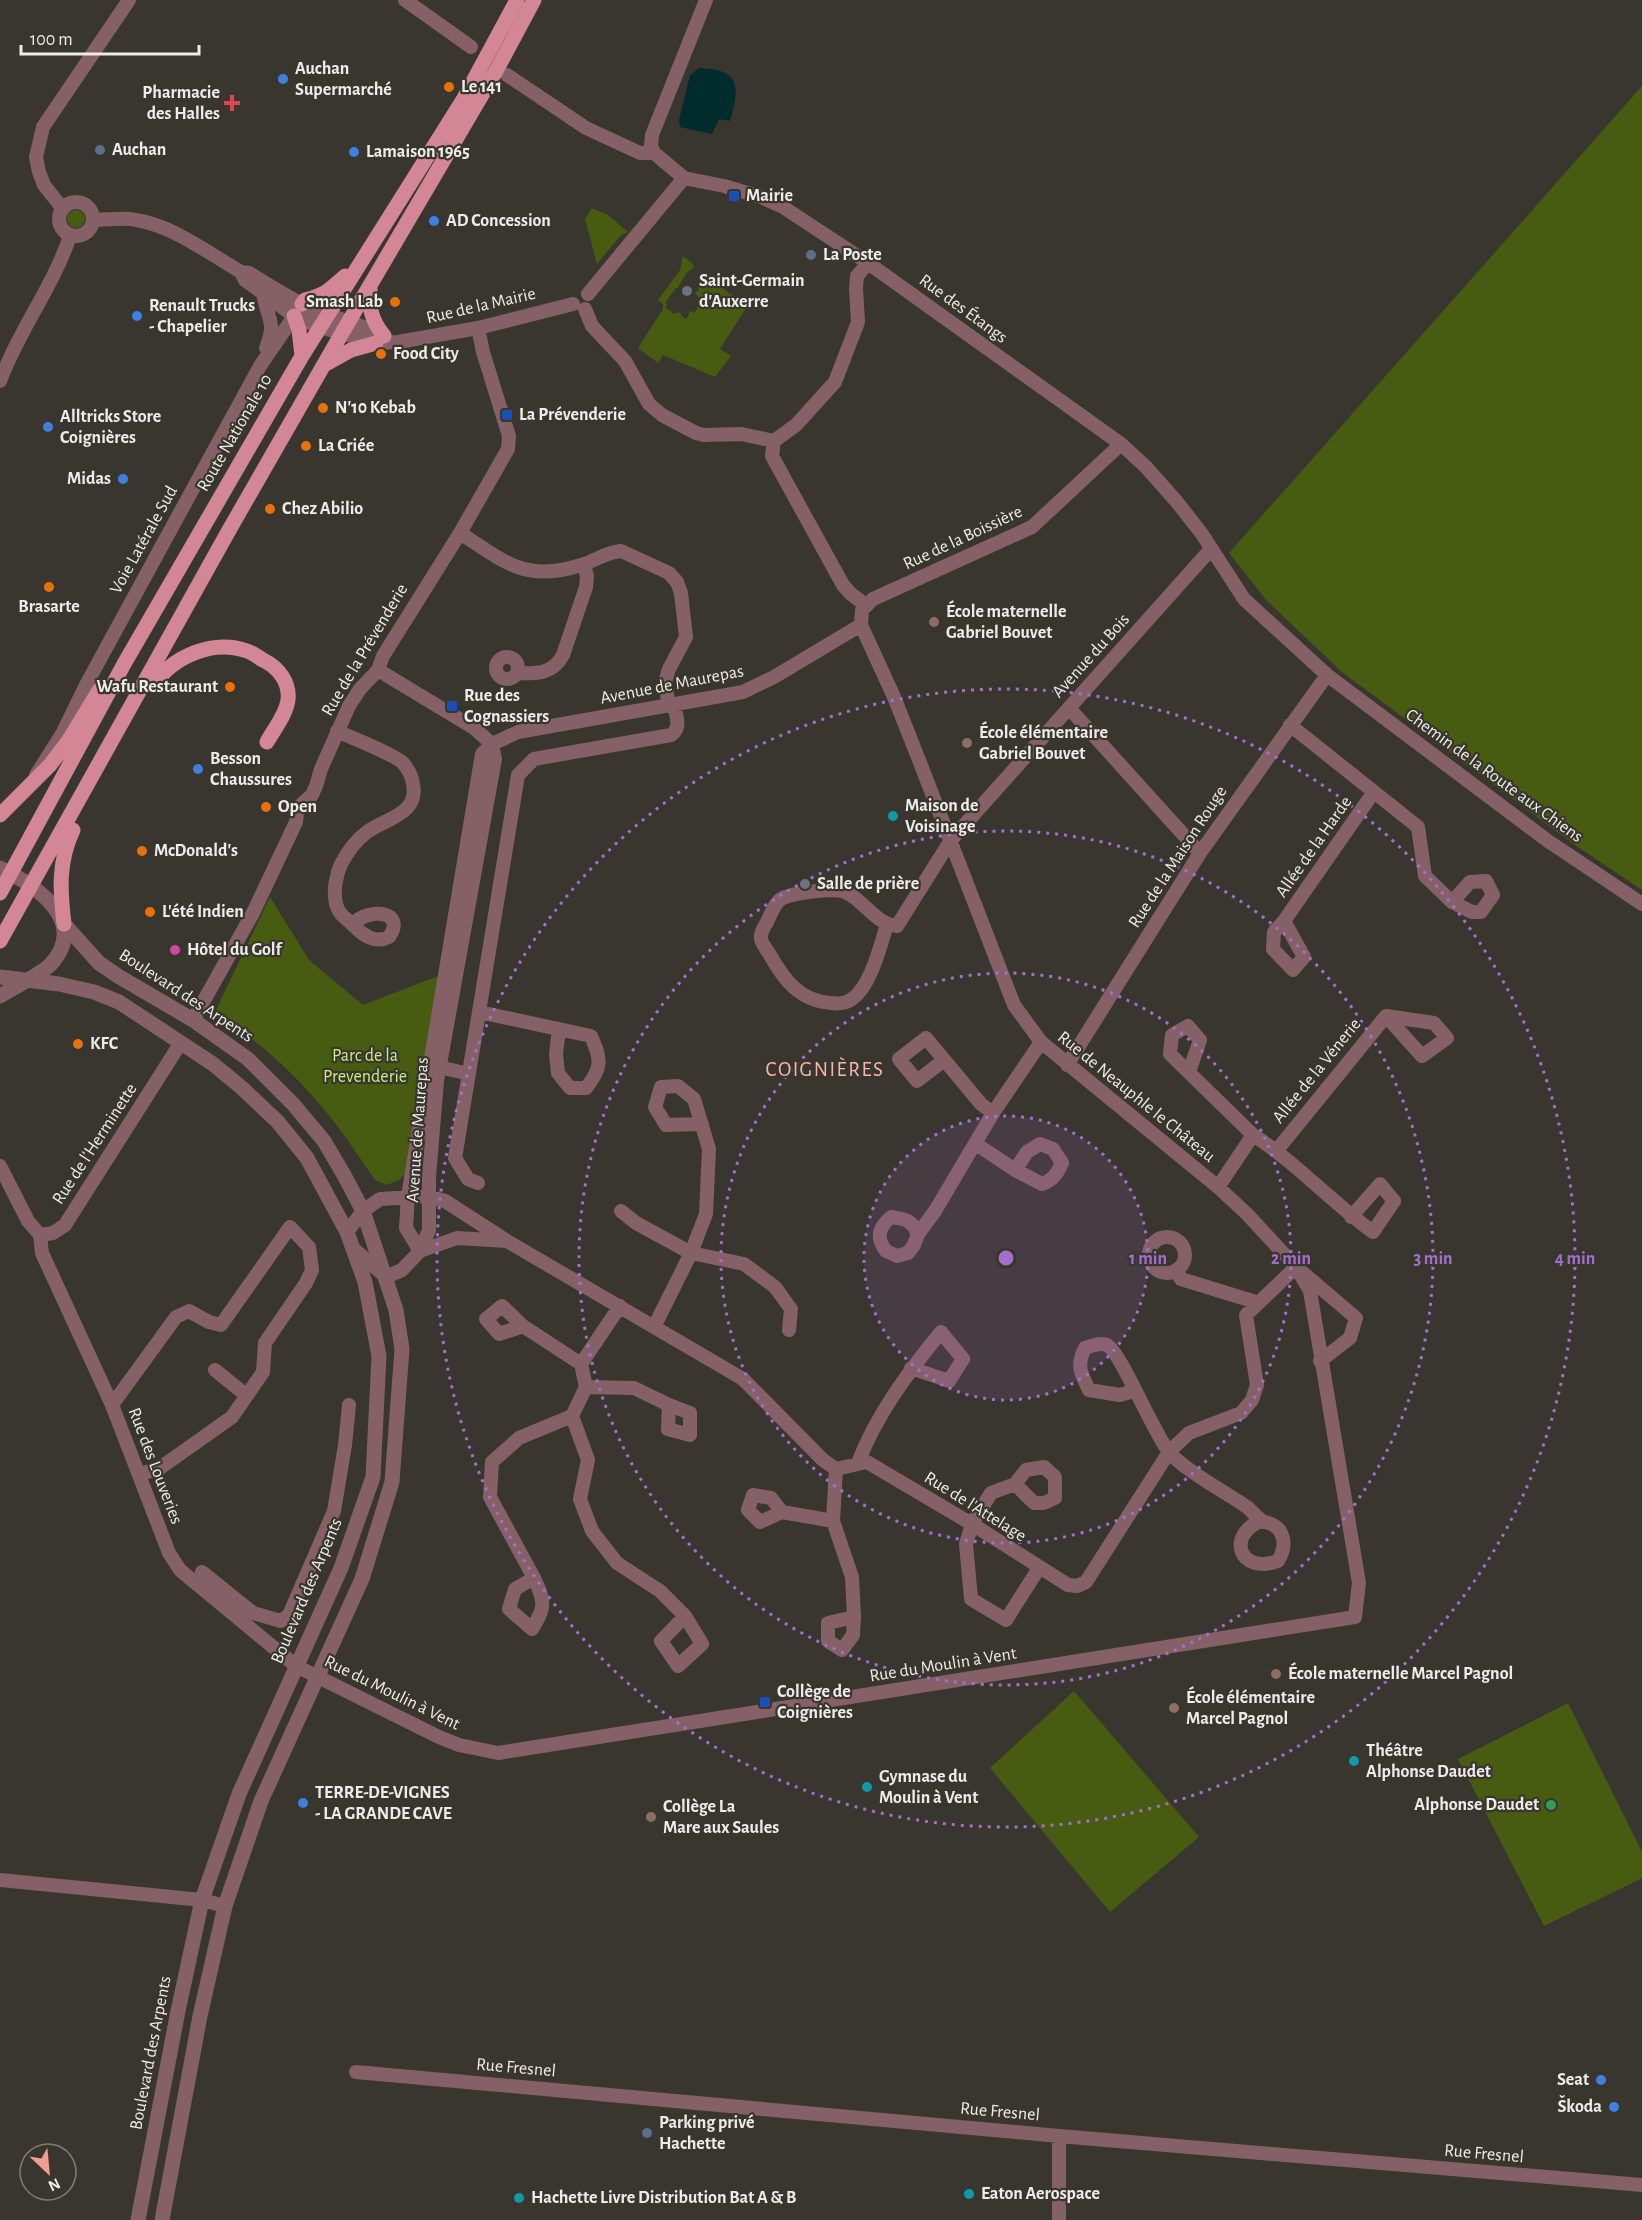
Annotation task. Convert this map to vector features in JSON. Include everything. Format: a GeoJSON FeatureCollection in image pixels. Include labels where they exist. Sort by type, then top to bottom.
{"type":"FeatureCollection","features":[{"type":"Feature","properties":{"kind":"main road","name":"Route Nationale 10"},"geometry":{"type":"LineString","coordinates":[[0,893],[5,871],[302,356],[325,323],[462,100],[518,0]]}},
{"type":"Feature","properties":{"kind":"main road"},"geometry":{"type":"LineString","coordinates":[[0,941],[346,325],[496,70],[534,0]]}},
{"type":"Feature","properties":{"kind":"main road"},"geometry":{"type":"LineString","coordinates":[[302,356],[298,310],[305,300],[326,293],[361,262]]}},
{"type":"Feature","properties":{"kind":"main road"},"geometry":{"type":"LineString","coordinates":[[346,325],[348,299],[355,285],[361,262]]}},
{"type":"Feature","properties":{"kind":"main road"},"geometry":{"type":"LineString","coordinates":[[324,365],[351,350],[386,340],[374,324],[370,285]]}},
{"type":"Feature","properties":{"kind":"main road"},"geometry":{"type":"LineString","coordinates":[[309,392],[306,379],[319,353],[325,323]]}},
{"type":"Feature","properties":{"kind":"main road"},"geometry":{"type":"LineString","coordinates":[[141,692],[154,685],[170,665],[194,653],[224,648],[247,651],[275,666],[284,680],[288,695],[286,708],[267,742]]}},
{"type":"Feature","properties":{"kind":"main road"},"geometry":{"type":"LineString","coordinates":[[0,815],[50,765],[69,740],[111,672],[124,664]]}},
{"type":"Feature","properties":{"kind":"main road"},"geometry":{"type":"LineString","coordinates":[[64,924],[61,871],[65,848],[82,813],[80,800]]}},
{"type":"Feature","properties":{"kind":"street"},"geometry":{"type":"LineString","coordinates":[[63,209],[44,185],[39,172],[36,157],[43,127],[129,0]]}},
{"type":"Feature","properties":{"kind":"street"},"geometry":{"type":"LineString","coordinates":[[405,0],[471,47]]}},
{"type":"Feature","properties":{"kind":"street"},"geometry":{"type":"LineString","coordinates":[[654,153],[651,146],[652,135],[706,0]]}},
{"type":"Feature","properties":{"kind":"street","name":"Rue des Étangs"},"geometry":{"type":"LineString","coordinates":[[507,75],[586,128],[640,153],[654,153],[684,178],[762,197],[783,207],[868,263],[1121,444],[1146,467],[1177,502],[1202,534],[1244,599],[1327,675]]}},
{"type":"Feature","properties":{"kind":"street"},"geometry":{"type":"LineString","coordinates":[[684,178],[588,294],[577,293],[573,298],[592,326],[625,362],[649,404],[662,415],[696,433],[741,434],[774,441]]}},
{"type":"Feature","properties":{"kind":"street"},"geometry":{"type":"LineString","coordinates":[[71,203],[82,203],[90,210],[93,220],[86,233],[70,236],[62,229],[60,214],[71,203]]}},
{"type":"Feature","properties":{"kind":"street"},"geometry":{"type":"LineString","coordinates":[[93,220],[125,218],[174,232],[241,272],[249,273],[298,310]]}},
{"type":"Feature","properties":{"kind":"street"},"geometry":{"type":"LineString","coordinates":[[0,381],[8,359],[61,263],[70,236]]}},
{"type":"Feature","properties":{"kind":"street"},"geometry":{"type":"LineString","coordinates":[[861,625],[862,610],[866,605],[843,585],[772,456],[774,441],[796,425],[835,382],[858,322],[856,281],[868,263]]}},
{"type":"Feature","properties":{"kind":"street"},"geometry":{"type":"LineString","coordinates":[[241,272],[245,280],[263,293],[298,310]]}},
{"type":"Feature","properties":{"kind":"street"},"geometry":{"type":"LineString","coordinates":[[260,366],[272,333],[271,319],[263,293]]}},
{"type":"Feature","properties":{"kind":"street","name":"Rue de la Mairie"},"geometry":{"type":"LineString","coordinates":[[298,310],[325,323],[346,325],[354,339],[386,340],[478,327],[579,307]]}},
{"type":"Feature","properties":{"kind":"street","name":"Voie Latérale Sud"},"geometry":{"type":"LineString","coordinates":[[30,784],[62,734],[87,683],[260,366],[298,310]]}},
{"type":"Feature","properties":{"kind":"street","name":"Rue de la Prévenderie"},"geometry":{"type":"LineString","coordinates":[[193,1020],[253,913],[296,822],[297,813],[316,786],[337,731],[360,689],[378,670],[383,656],[502,462],[510,442],[483,352],[478,327]]}},
{"type":"Feature","properties":{"kind":"street","name":"Rue de la Boissière"},"geometry":{"type":"LineString","coordinates":[[866,605],[873,599],[1032,527],[1121,444]]}},
{"type":"Feature","properties":{"kind":"street"},"geometry":{"type":"LineString","coordinates":[[460,533],[508,564],[527,571],[546,573],[584,564],[621,551],[662,569],[677,582],[683,601],[686,631],[684,644],[669,669],[665,682],[678,727],[676,732],[671,735],[534,759],[518,775],[455,1158],[468,1179],[478,1183]]}},
{"type":"Feature","properties":{"kind":"street","name":"Avenue du Bois"},"geometry":{"type":"LineString","coordinates":[[887,925],[897,926],[951,840],[1211,549]]}},
{"type":"Feature","properties":{"kind":"street"},"geometry":{"type":"LineString","coordinates":[[517,673],[544,672],[559,663],[586,587],[587,576],[584,564]]}},
{"type":"Feature","properties":{"kind":"street","name":"Avenue de Maurepas"},"geometry":{"type":"LineString","coordinates":[[420,1251],[406,1228],[408,1196],[482,754],[492,744],[518,732],[723,697],[750,689],[774,678],[861,625]]}},
{"type":"Feature","properties":{"kind":"street","name":"Rue de Neauphle le Château"},"geometry":{"type":"LineString","coordinates":[[861,625],[894,697],[1014,1005],[1041,1042],[1218,1187],[1247,1214],[1296,1267],[1356,1318],[1350,1338],[1320,1361]]}},
{"type":"Feature","properties":{"kind":"street"},"geometry":{"type":"LineString","coordinates":[[378,670],[474,728],[492,744]]}},
{"type":"Feature","properties":{"kind":"street","name":"Rue de la Maison Rouge"},"geometry":{"type":"LineString","coordinates":[[1067,1065],[1200,853],[1327,675]]}},
{"type":"Feature","properties":{"kind":"street","name":"Chemin de la Route aux Chiens"},"geometry":{"type":"LineString","coordinates":[[1327,675],[1548,841],[1642,904]]}},
{"type":"Feature","properties":{"kind":"street"},"geometry":{"type":"LineString","coordinates":[[1069,708],[1200,853]]}},
{"type":"Feature","properties":{"kind":"street","name":"Allée de la Harde"},"geometry":{"type":"LineString","coordinates":[[1290,725],[1418,827],[1425,876],[1452,902]]}},
{"type":"Feature","properties":{"kind":"street"},"geometry":{"type":"LineString","coordinates":[[337,731],[400,761],[411,775],[414,789],[409,808],[378,825],[358,840],[340,867],[336,880],[335,901],[343,917],[352,924]]}},
{"type":"Feature","properties":{"kind":"street","name":"Avenue de Maurepas"},"geometry":{"type":"LineString","coordinates":[[420,1251],[429,1230],[428,1196],[439,1068],[495,759],[492,744]]}},
{"type":"Feature","properties":{"kind":"street","name":"Allée de la Harde"},"geometry":{"type":"LineString","coordinates":[[1284,921],[1373,793]]}},
{"type":"Feature","properties":{"kind":"street"},"geometry":{"type":"LineString","coordinates":[[482,833],[508,839]]}},
{"type":"Feature","properties":{"kind":"street","name":"Boulevard des Arpents"},"geometry":{"type":"LineString","coordinates":[[5,871],[31,885],[47,898],[64,924],[99,963],[193,1020],[248,1059],[293,1104],[324,1141],[363,1211],[396,1310],[402,1349],[392,1482],[362,1579],[261,1802],[225,1906],[200,2016],[162,2220]]}},
{"type":"Feature","properties":{"kind":"street"},"geometry":{"type":"LineString","coordinates":[[837,890],[855,899],[887,925],[870,974],[860,991],[851,1000],[837,1004],[818,1002],[798,993],[783,978],[761,940],[762,932],[775,905],[781,899],[837,890]]}},
{"type":"Feature","properties":{"kind":"street"},"geometry":{"type":"LineString","coordinates":[[0,996],[50,965],[62,944],[64,924]]}},
{"type":"Feature","properties":{"kind":"street","name":"Boulevard des Arpents"},"geometry":{"type":"LineString","coordinates":[[0,977],[60,984],[119,1002],[213,1065],[242,1088],[278,1122],[307,1158],[355,1250],[365,1282],[379,1356],[373,1477],[341,1568],[239,1794],[202,1900],[138,2220]]}},
{"type":"Feature","properties":{"kind":"street"},"geometry":{"type":"LineString","coordinates":[[479,1012],[560,1029]]}},
{"type":"Feature","properties":{"kind":"street","name":"Allée de la Vénerie"},"geometry":{"type":"LineString","coordinates":[[1277,1150],[1386,1016]]}},
{"type":"Feature","properties":{"kind":"street"},"geometry":{"type":"LineString","coordinates":[[918,1234],[935,1211],[993,1113],[1041,1042]]}},
{"type":"Feature","properties":{"kind":"street","name":"Rue de l'Herminette"},"geometry":{"type":"LineString","coordinates":[[40,1235],[53,1233],[65,1224],[180,1044]]}},
{"type":"Feature","properties":{"kind":"street"},"geometry":{"type":"LineString","coordinates":[[943,1061],[981,1104],[993,1113]]}},
{"type":"Feature","properties":{"kind":"street"},"geometry":{"type":"LineString","coordinates":[[439,1068],[469,1074]]}},
{"type":"Feature","properties":{"kind":"street","name":"Allée de la Vénerie"},"geometry":{"type":"LineString","coordinates":[[1189,1072],[1253,1135],[1277,1150],[1351,1216]]}},
{"type":"Feature","properties":{"kind":"street"},"geometry":{"type":"LineString","coordinates":[[654,1327],[691,1253],[706,1214],[709,1149],[702,1124]]}},
{"type":"Feature","properties":{"kind":"street","name":"Allée de la Vénerie"},"geometry":{"type":"LineString","coordinates":[[1218,1187],[1253,1135]]}},
{"type":"Feature","properties":{"kind":"street"},"geometry":{"type":"LineString","coordinates":[[976,1143],[1015,1170]]}},
{"type":"Feature","properties":{"kind":"street"},"geometry":{"type":"LineString","coordinates":[[0,1166],[28,1221],[40,1235]]}},
{"type":"Feature","properties":{"kind":"street"},"geometry":{"type":"LineString","coordinates":[[347,1232],[363,1211],[380,1198],[428,1196],[445,1201],[743,1379],[823,1460],[836,1469],[858,1463],[866,1440],[911,1368]]}},
{"type":"Feature","properties":{"kind":"street"},"geometry":{"type":"LineString","coordinates":[[621,1211],[636,1223],[691,1253],[744,1264],[776,1287],[791,1309],[789,1330]]}},
{"type":"Feature","properties":{"kind":"street"},"geometry":{"type":"LineString","coordinates":[[112,1405],[176,1317],[189,1311],[209,1322],[221,1325],[290,1227],[309,1247],[312,1270],[306,1284],[264,1343],[263,1372],[231,1418],[160,1468],[140,1474]]}},
{"type":"Feature","properties":{"kind":"street","name":"Rue des Louveries"},"geometry":{"type":"LineString","coordinates":[[40,1235],[42,1253],[112,1405],[169,1553],[180,1570],[248,1618],[296,1666]]}},
{"type":"Feature","properties":{"kind":"street"},"geometry":{"type":"LineString","coordinates":[[355,1250],[386,1277],[402,1270],[420,1251],[457,1239],[507,1240]]}},
{"type":"Feature","properties":{"kind":"street","name":"Rue de l'Attelage"},"geometry":{"type":"LineString","coordinates":[[858,1463],[867,1462],[972,1524],[1068,1585],[1077,1586],[1086,1582],[1169,1452],[1189,1433],[1241,1413],[1252,1400],[1257,1385],[1246,1315],[1296,1267]]}},
{"type":"Feature","properties":{"kind":"street","name":"Rue du Moulin à Vent"},"geometry":{"type":"LineString","coordinates":[[296,1666],[440,1737],[459,1745],[498,1753],[1355,1617],[1359,1583],[1310,1291],[1296,1267]]}},
{"type":"Feature","properties":{"kind":"street"},"geometry":{"type":"LineString","coordinates":[[1176,1270],[1181,1279],[1259,1303]]}},
{"type":"Feature","properties":{"kind":"street"},"geometry":{"type":"LineString","coordinates":[[581,1364],[620,1306]]}},
{"type":"Feature","properties":{"kind":"street"},"geometry":{"type":"LineString","coordinates":[[523,1326],[581,1364],[586,1387],[572,1416],[519,1438],[492,1462],[490,1497],[534,1578]]}},
{"type":"Feature","properties":{"kind":"street"},"geometry":{"type":"LineString","coordinates":[[215,1370],[246,1395]]}},
{"type":"Feature","properties":{"kind":"street"},"geometry":{"type":"LineString","coordinates":[[586,1387],[634,1388],[669,1405]]}},
{"type":"Feature","properties":{"kind":"street"},"geometry":{"type":"LineString","coordinates":[[1134,1391],[1169,1452],[1184,1465],[1252,1510],[1261,1521]]}},
{"type":"Feature","properties":{"kind":"street"},"geometry":{"type":"LineString","coordinates":[[202,1572],[248,1618],[281,1621],[289,1615],[334,1511],[349,1406]]}},
{"type":"Feature","properties":{"kind":"street"},"geometry":{"type":"LineString","coordinates":[[572,1416],[588,1460],[579,1499],[592,1532],[617,1563],[660,1591],[686,1616]]}},
{"type":"Feature","properties":{"kind":"street"},"geometry":{"type":"LineString","coordinates":[[836,1469],[833,1521],[852,1577],[854,1617]]}},
{"type":"Feature","properties":{"kind":"street"},"geometry":{"type":"LineString","coordinates":[[1016,1484],[991,1493],[972,1524],[966,1544],[971,1599],[1006,1620],[1039,1568]]}},
{"type":"Feature","properties":{"kind":"street"},"geometry":{"type":"LineString","coordinates":[[782,1512],[833,1521]]}},
{"type":"Feature","properties":{"kind":"street"},"geometry":{"type":"LineString","coordinates":[[0,1880],[202,1900],[225,1906]]}},
{"type":"Feature","properties":{"kind":"street","name":"Rue Fresnel"},"geometry":{"type":"LineString","coordinates":[[356,2072],[1642,2186]]}},
{"type":"Feature","properties":{"kind":"street"},"geometry":{"type":"LineString","coordinates":[[1059,2136],[1059,2220]]}},
{"type":"Feature","properties":{"kind":"green space"},"geometry":{"type":"Polygon","coordinates":[[[1642,86],[1642,890],[1575,845],[1342,672],[1267,601],[1229,553],[1642,86]]]}},
{"type":"Feature","properties":{"kind":"green space"},"geometry":{"type":"Polygon","coordinates":[[[592,208],[608,215],[628,232],[621,235],[597,264],[585,219],[592,208]]]}},
{"type":"Feature","properties":{"kind":"green space"},"geometry":{"type":"Polygon","coordinates":[[[76,210],[82,213],[85,219],[82,225],[76,228],[70,225],[67,219],[70,213],[76,210]]]}},
{"type":"Feature","properties":{"kind":"green space"},"geometry":{"type":"Polygon","coordinates":[[[683,256],[693,264],[693,268],[686,273],[678,288],[665,303],[666,308],[672,314],[679,312],[685,319],[690,311],[694,313],[702,301],[695,293],[709,275],[726,291],[748,305],[720,349],[731,356],[715,377],[663,355],[658,363],[638,348],[663,309],[663,304],[658,300],[680,270],[683,256]]]}},
{"type":"Feature","properties":{"kind":"green space","name":"Parc de la Prevenderie"},"geometry":{"type":"Polygon","coordinates":[[[270,897],[309,960],[363,1005],[441,975],[406,1173],[399,1180],[387,1185],[375,1180],[339,1128],[301,1084],[246,1034],[215,1012],[270,897]]]}},
{"type":"Feature","properties":{"kind":"green space"},"geometry":{"type":"Polygon","coordinates":[[[1074,1691],[1199,1837],[1110,1912],[990,1768],[1074,1691]]]}},
{"type":"Feature","properties":{"kind":"green space","name":"Alphonse Daudet"},"geometry":{"type":"Polygon","coordinates":[[[1568,1703],[1642,1852],[1642,1878],[1544,1926],[1458,1759],[1568,1703]]]}},
{"type":"Feature","properties":{"kind":"water"},"geometry":{"type":"Polygon","coordinates":[[[699,68],[713,69],[730,76],[736,90],[730,121],[719,119],[712,134],[680,127],[679,120],[690,75],[699,68]]]}},
{"type":"Feature","properties":{"kind":"place","name":"Auchan Supermarché"},"geometry":{"type":"Point","coordinates":[283,79]}},
{"type":"Feature","properties":{"kind":"place","name":"Le 141"},"geometry":{"type":"Point","coordinates":[449,87]}},
{"type":"Feature","properties":{"kind":"place","name":"Pharmacie des Halles"},"geometry":{"type":"Point","coordinates":[232,103]}},
{"type":"Feature","properties":{"kind":"place","name":"Auchan"},"geometry":{"type":"Point","coordinates":[100,150]}},
{"type":"Feature","properties":{"kind":"place","name":"Lamaison 1965"},"geometry":{"type":"Point","coordinates":[354,152]}},
{"type":"Feature","properties":{"kind":"place","name":"Mairie"},"geometry":{"type":"Point","coordinates":[734,196]}},
{"type":"Feature","properties":{"kind":"place","name":"AD Concession"},"geometry":{"type":"Point","coordinates":[434,221]}},
{"type":"Feature","properties":{"kind":"place","name":"La Poste"},"geometry":{"type":"Point","coordinates":[811,255]}},
{"type":"Feature","properties":{"kind":"place","name":"Saint-Germain d'Auxerre"},"geometry":{"type":"Point","coordinates":[687,291]}},
{"type":"Feature","properties":{"kind":"place","name":"Smash Lab"},"geometry":{"type":"Point","coordinates":[395,302]}},
{"type":"Feature","properties":{"kind":"place","name":"Renault Trucks - Chapelier"},"geometry":{"type":"Point","coordinates":[137,316]}},
{"type":"Feature","properties":{"kind":"place","name":"Food City"},"geometry":{"type":"Point","coordinates":[381,354]}},
{"type":"Feature","properties":{"kind":"place","name":"N'10 Kebab"},"geometry":{"type":"Point","coordinates":[323,408]}},
{"type":"Feature","properties":{"kind":"place","name":"La Prévenderie"},"geometry":{"type":"Point","coordinates":[507,415]}},
{"type":"Feature","properties":{"kind":"place","name":"Alltricks Store Coignières"},"geometry":{"type":"Point","coordinates":[48,427]}},
{"type":"Feature","properties":{"kind":"place","name":"La Criée"},"geometry":{"type":"Point","coordinates":[306,446]}},
{"type":"Feature","properties":{"kind":"place","name":"Midas"},"geometry":{"type":"Point","coordinates":[123,479]}},
{"type":"Feature","properties":{"kind":"place","name":"Chez Abilio"},"geometry":{"type":"Point","coordinates":[270,509]}},
{"type":"Feature","properties":{"kind":"place","name":"Brasarte"},"geometry":{"type":"Point","coordinates":[49,587]}},
{"type":"Feature","properties":{"kind":"place","name":"École maternelle Gabriel Bouvet"},"geometry":{"type":"Point","coordinates":[934,622]}},
{"type":"Feature","properties":{"kind":"place","name":"Wafu Restaurant"},"geometry":{"type":"Point","coordinates":[230,687]}},
{"type":"Feature","properties":{"kind":"place","name":"Rue des Cognassiers"},"geometry":{"type":"Point","coordinates":[452,706]}},
{"type":"Feature","properties":{"kind":"place","name":"École élémentaire Gabriel Bouvet"},"geometry":{"type":"Point","coordinates":[967,743]}},
{"type":"Feature","properties":{"kind":"place","name":"Besson Chaussures"},"geometry":{"type":"Point","coordinates":[198,769]}},
{"type":"Feature","properties":{"kind":"place","name":"Open"},"geometry":{"type":"Point","coordinates":[266,807]}},
{"type":"Feature","properties":{"kind":"place","name":"Maison de Voisinage"},"geometry":{"type":"Point","coordinates":[893,816]}},
{"type":"Feature","properties":{"kind":"place","name":"McDonald's"},"geometry":{"type":"Point","coordinates":[142,851]}},
{"type":"Feature","properties":{"kind":"place","name":"Salle de prière"},"geometry":{"type":"Point","coordinates":[805,884]}},
{"type":"Feature","properties":{"kind":"place","name":"L'été Indien"},"geometry":{"type":"Point","coordinates":[150,912]}},
{"type":"Feature","properties":{"kind":"place","name":"Hôtel du Golf"},"geometry":{"type":"Point","coordinates":[175,950]}},
{"type":"Feature","properties":{"kind":"place","name":"KFC"},"geometry":{"type":"Point","coordinates":[78,1044]}},
{"type":"Feature","properties":{"kind":"place","name":"École maternelle Marcel Pagnol"},"geometry":{"type":"Point","coordinates":[1276,1674]}},
{"type":"Feature","properties":{"kind":"place","name":"Collège de Coignières"},"geometry":{"type":"Point","coordinates":[765,1702]}},
{"type":"Feature","properties":{"kind":"place","name":"École élémentaire Marcel Pagnol"},"geometry":{"type":"Point","coordinates":[1174,1708]}},
{"type":"Feature","properties":{"kind":"place","name":"Théâtre Alphonse Daudet"},"geometry":{"type":"Point","coordinates":[1354,1761]}},
{"type":"Feature","properties":{"kind":"place","name":"Gymnase du Moulin à Vent"},"geometry":{"type":"Point","coordinates":[867,1787]}},
{"type":"Feature","properties":{"kind":"place","name":"TERRE-DE-VIGNES - LA GRANDE CAVE"},"geometry":{"type":"Point","coordinates":[303,1803]}},
{"type":"Feature","properties":{"kind":"place","name":"Alphonse Daudet"},"geometry":{"type":"Point","coordinates":[1551,1805]}},
{"type":"Feature","properties":{"kind":"place","name":"Collège La Mare aux Saules"},"geometry":{"type":"Point","coordinates":[651,1817]}},
{"type":"Feature","properties":{"kind":"place","name":"Seat"},"geometry":{"type":"Point","coordinates":[1601,2080]}},
{"type":"Feature","properties":{"kind":"place","name":"Škoda"},"geometry":{"type":"Point","coordinates":[1614,2107]}},
{"type":"Feature","properties":{"kind":"place","name":"Parking privé Hachette"},"geometry":{"type":"Point","coordinates":[647,2133]}},
{"type":"Feature","properties":{"kind":"place","name":"Eaton Aerospace"},"geometry":{"type":"Point","coordinates":[969,2194]}},
{"type":"Feature","properties":{"kind":"place","name":"Hachette Livre Distribution Bat A & B"},"geometry":{"type":"Point","coordinates":[519,2198]}},
{"type":"Feature","properties":{"kind":"district","name":"COIGNIÈRES"},"geometry":{"type":"Point","coordinates":[825,1069]}}]}
